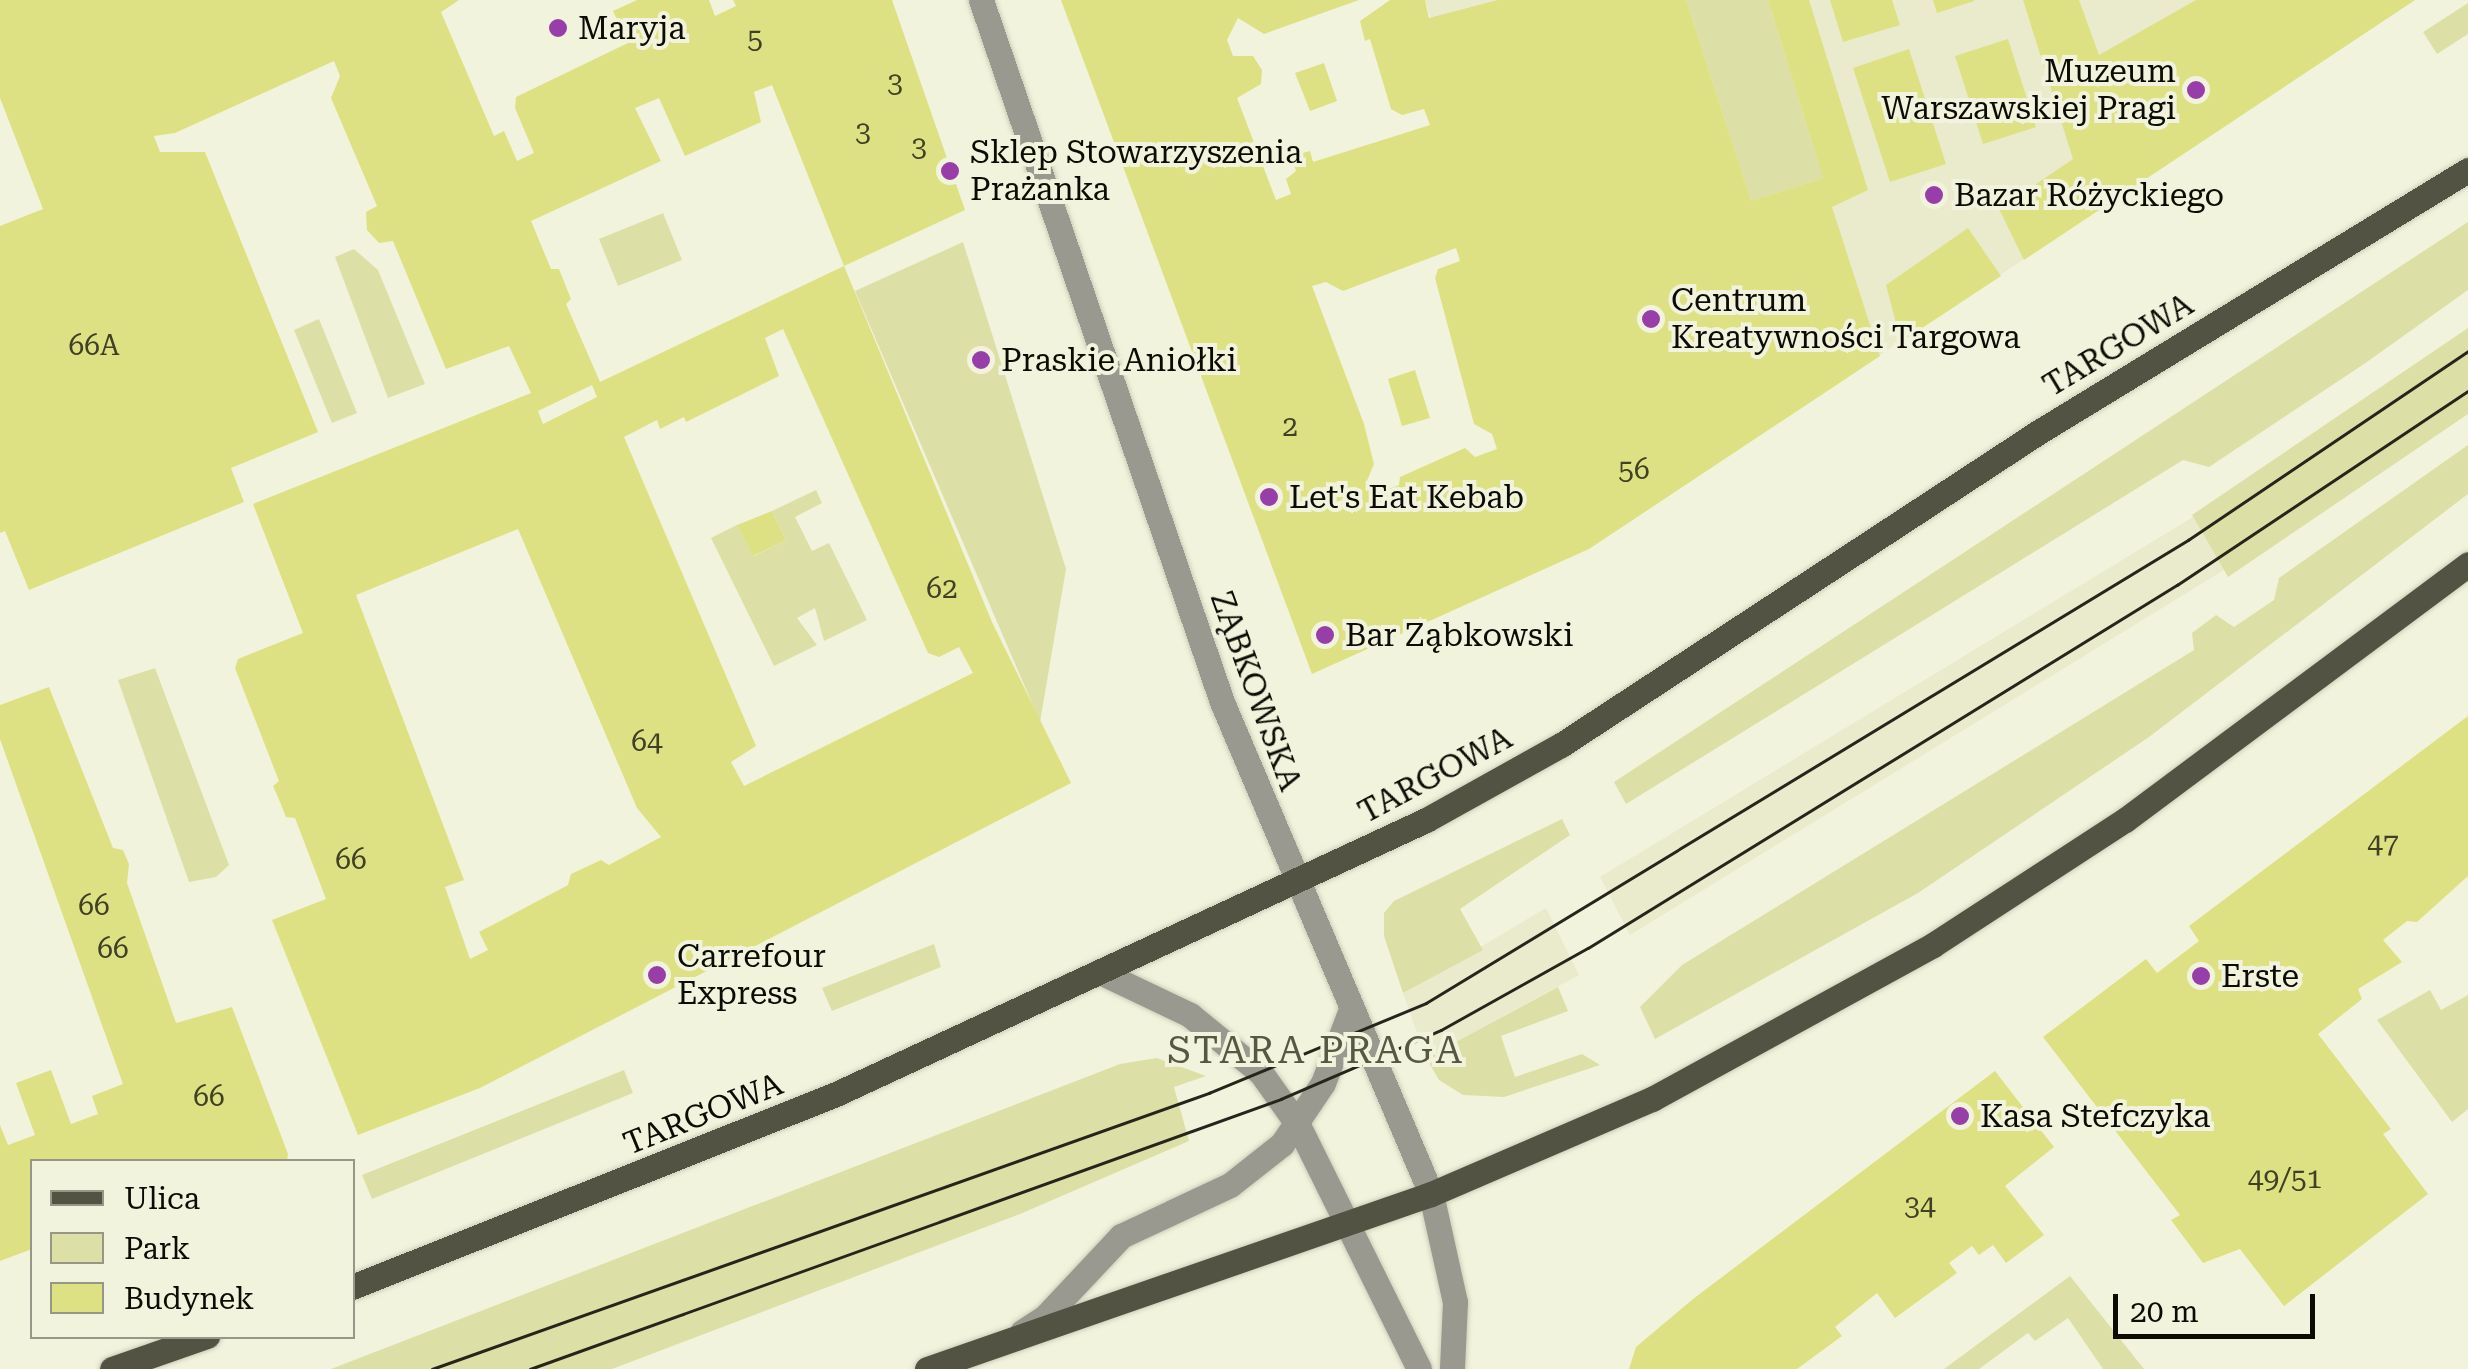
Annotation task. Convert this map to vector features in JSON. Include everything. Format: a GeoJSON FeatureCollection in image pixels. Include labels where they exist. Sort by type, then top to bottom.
{"type":"FeatureCollection","features":[{"type":"Feature","properties":{"kind":"main road","name":"TARGOWA"},"geometry":{"type":"LineString","coordinates":[[355,1285],[694,1154],[1426,820],[1561,745],[2037,433],[2468,170]]}},
{"type":"Feature","properties":{"kind":"main road"},"geometry":{"type":"LineString","coordinates":[[927,1369],[1431,1194],[1652,1099],[1932,945],[2125,820],[2468,564]]}},
{"type":"Feature","properties":{"kind":"main road"},"geometry":{"type":"LineString","coordinates":[[112,1369],[198,1339]]}},
{"type":"Feature","properties":{"kind":"street","name":"ZĄBKOWSKA"},"geometry":{"type":"LineString","coordinates":[[981,0],[1222,702],[1294,881],[1431,1194],[1455,1302],[1452,1369]]}},
{"type":"Feature","properties":{"kind":"street"},"geometry":{"type":"LineString","coordinates":[[1100,972],[1163,999],[1217,1033],[1262,1072],[1298,1125],[1420,1369]]}},
{"type":"Feature","properties":{"kind":"street"},"geometry":{"type":"LineString","coordinates":[[1011,1340],[1045,1316],[1121,1236],[1230,1185],[1298,1125],[1323,1082],[1350,1012]]}},
{"type":"Feature","properties":{"kind":"shaded area"},"geometry":{"type":"Polygon","coordinates":[[[1425,0],[2415,0],[1599,541],[1425,0]]]}},
{"type":"Feature","properties":{"kind":"shaded area"},"geometry":{"type":"Polygon","coordinates":[[[2193,517],[2224,570],[1630,935],[1600,877],[2193,517]]]}},
{"type":"Feature","properties":{"kind":"shaded area"},"geometry":{"type":"Polygon","coordinates":[[[1546,908],[1579,975],[1426,1058],[1403,993],[1546,908]]]}},
{"type":"Feature","properties":{"kind":"green space"},"geometry":{"type":"Polygon","coordinates":[[[1686,0],[1768,0],[1823,178],[1751,201],[1686,0]]]}},
{"type":"Feature","properties":{"kind":"green space"},"geometry":{"type":"Polygon","coordinates":[[[2468,3],[2468,34],[2437,54],[2423,32],[2468,3]]]}},
{"type":"Feature","properties":{"kind":"green space"},"geometry":{"type":"Polygon","coordinates":[[[663,213],[682,260],[618,286],[599,239],[663,213]]]}},
{"type":"Feature","properties":{"kind":"green space"},"geometry":{"type":"Polygon","coordinates":[[[2468,222],[2468,290],[2364,364],[2209,467],[2183,460],[1626,804],[1614,782],[2468,222]]]}},
{"type":"Feature","properties":{"kind":"green space"},"geometry":{"type":"Polygon","coordinates":[[[963,242],[1066,569],[1040,722],[855,291],[963,242]]]}},
{"type":"Feature","properties":{"kind":"green space"},"geometry":{"type":"Polygon","coordinates":[[[354,249],[378,270],[425,384],[388,398],[335,257],[354,249]]]}},
{"type":"Feature","properties":{"kind":"green space"},"geometry":{"type":"Polygon","coordinates":[[[319,319],[357,413],[332,423],[294,330],[319,319]]]}},
{"type":"Feature","properties":{"kind":"green space"},"geometry":{"type":"Polygon","coordinates":[[[2468,328],[2468,414],[2228,577],[2192,515],[2468,328]]]}},
{"type":"Feature","properties":{"kind":"green space"},"geometry":{"type":"Polygon","coordinates":[[[2468,445],[2468,494],[2149,737],[1918,893],[1655,1039],[1640,1007],[1682,965],[2194,650],[2192,633],[2216,615],[2234,627],[2274,600],[2279,578],[2468,445]]]}},
{"type":"Feature","properties":{"kind":"green space"},"geometry":{"type":"Polygon","coordinates":[[[816,490],[822,503],[795,517],[812,551],[829,543],[867,620],[824,641],[815,608],[797,618],[817,645],[774,666],[711,538],[737,525],[754,556],[786,540],[772,511],[816,490]]]}},
{"type":"Feature","properties":{"kind":"green space"},"geometry":{"type":"Polygon","coordinates":[[[155,668],[229,865],[216,877],[189,882],[118,680],[155,668]]]}},
{"type":"Feature","properties":{"kind":"green space"},"geometry":{"type":"Polygon","coordinates":[[[1562,819],[1570,835],[1460,909],[1483,950],[1403,993],[1384,936],[1384,913],[1394,901],[1562,819]]]}},
{"type":"Feature","properties":{"kind":"green space"},"geometry":{"type":"Polygon","coordinates":[[[934,944],[941,967],[832,1011],[822,988],[934,944]]]}},
{"type":"Feature","properties":{"kind":"green space"},"geometry":{"type":"Polygon","coordinates":[[[1558,987],[1568,1011],[1501,1036],[1515,1077],[1582,1054],[1600,1065],[1504,1097],[1463,1095],[1439,1080],[1426,1058],[1558,987]]]}},
{"type":"Feature","properties":{"kind":"green space"},"geometry":{"type":"Polygon","coordinates":[[[2430,990],[2441,1010],[2468,995],[2468,1109],[2452,1122],[2377,1020],[2430,990]]]}},
{"type":"Feature","properties":{"kind":"green space"},"geometry":{"type":"Polygon","coordinates":[[[1157,1058],[1206,1076],[1174,1087],[1189,1141],[1020,1214],[612,1369],[331,1369],[1120,1064],[1157,1058]]]}},
{"type":"Feature","properties":{"kind":"green space"},"geometry":{"type":"Polygon","coordinates":[[[624,1070],[633,1093],[372,1199],[362,1175],[624,1070]]]}},
{"type":"Feature","properties":{"kind":"green space"},"geometry":{"type":"Polygon","coordinates":[[[2070,1276],[2144,1369],[2103,1369],[2068,1318],[2035,1341],[2028,1333],[1979,1369],[1944,1369],[2070,1276]]]}},
{"type":"Feature","properties":{"kind":"building"},"geometry":{"type":"Polygon","coordinates":[[[0,0],[459,0],[441,12],[494,136],[504,131],[517,161],[534,153],[515,108],[516,97],[628,43],[613,11],[637,0],[709,0],[715,16],[736,6],[733,0],[892,0],[965,210],[844,266],[992,622],[1071,783],[480,1088],[358,1135],[272,920],[326,899],[295,818],[286,817],[273,786],[279,781],[235,668],[238,659],[303,633],[253,504],[531,393],[509,346],[446,369],[393,241],[379,243],[367,230],[366,212],[377,206],[331,98],[340,76],[334,61],[175,133],[154,136],[160,152],[205,152],[318,432],[231,468],[244,502],[29,590],[5,531],[0,533],[0,226],[43,209],[0,98],[0,0]],[[772,85],[754,92],[761,122],[685,156],[659,98],[635,108],[661,161],[531,221],[551,269],[559,269],[571,299],[566,304],[600,382],[844,266],[772,85]],[[783,329],[765,338],[779,376],[686,422],[684,417],[660,429],[657,420],[624,437],[756,746],[731,762],[744,786],[973,673],[959,647],[939,657],[928,653],[783,329]],[[592,385],[538,411],[543,424],[597,397],[592,385]],[[518,529],[356,595],[464,880],[445,887],[470,959],[488,950],[479,932],[568,885],[571,874],[601,860],[609,865],[661,837],[637,808],[518,529]]]}},
{"type":"Feature","properties":{"kind":"building"},"geometry":{"type":"Polygon","coordinates":[[[1061,0],[1359,0],[1264,34],[1238,18],[1227,40],[1233,56],[1253,56],[1262,70],[1261,84],[1237,98],[1276,200],[1291,194],[1286,179],[1296,171],[1291,156],[1310,151],[1313,162],[1430,125],[1424,109],[1402,115],[1391,109],[1370,39],[1365,41],[1360,21],[1390,0],[1425,0],[1429,18],[1498,0],[1686,0],[1751,201],[1823,178],[1768,0],[1809,0],[1868,190],[1832,207],[1880,356],[1589,549],[1312,674],[1061,0]],[[1456,248],[1343,291],[1326,282],[1312,286],[1364,424],[1374,464],[1366,483],[1384,491],[1399,485],[1400,477],[1465,448],[1475,457],[1497,449],[1492,434],[1474,424],[1435,278],[1438,269],[1460,261],[1456,248]]]}},
{"type":"Feature","properties":{"kind":"building"},"geometry":{"type":"Polygon","coordinates":[[[1830,0],[1892,0],[1900,25],[1843,42],[1830,0]]]}},
{"type":"Feature","properties":{"kind":"building"},"geometry":{"type":"Polygon","coordinates":[[[1933,0],[1974,0],[1974,1],[1937,13],[1933,0]]]}},
{"type":"Feature","properties":{"kind":"building","name":"Muzeum Warszawskiej Pragi"},"geometry":{"type":"Polygon","coordinates":[[[2023,0],[2079,0],[2099,55],[2196,0],[2415,0],[2024,260],[1999,209],[2073,159],[2023,0]]]}},
{"type":"Feature","properties":{"kind":"building"},"geometry":{"type":"Polygon","coordinates":[[[2008,39],[2036,127],[1983,144],[1955,56],[2008,39]]]}},
{"type":"Feature","properties":{"kind":"building"},"geometry":{"type":"Polygon","coordinates":[[[1909,49],[1946,164],[1890,182],[1853,68],[1909,49]]]}},
{"type":"Feature","properties":{"kind":"building"},"geometry":{"type":"Polygon","coordinates":[[[1324,63],[1337,101],[1310,111],[1295,73],[1324,63]]]}},
{"type":"Feature","properties":{"kind":"building"},"geometry":{"type":"Polygon","coordinates":[[[1968,228],[2001,276],[1901,342],[1886,285],[1968,228]]]}},
{"type":"Feature","properties":{"kind":"building"},"geometry":{"type":"Polygon","coordinates":[[[1415,370],[1430,418],[1402,426],[1388,379],[1415,370]]]}},
{"type":"Feature","properties":{"kind":"building"},"geometry":{"type":"Polygon","coordinates":[[[772,511],[786,540],[753,556],[737,525],[772,511]]]}},
{"type":"Feature","properties":{"kind":"building"},"geometry":{"type":"Polygon","coordinates":[[[49,687],[113,848],[123,850],[129,864],[127,883],[176,1023],[232,1007],[288,1154],[287,1159],[30,1159],[30,1250],[0,1261],[0,1125],[8,1145],[35,1135],[16,1083],[51,1070],[71,1124],[98,1114],[92,1096],[123,1084],[0,739],[0,705],[49,687]]]}},
{"type":"Feature","properties":{"kind":"building"},"geometry":{"type":"Polygon","coordinates":[[[2468,716],[2468,876],[2417,922],[2407,921],[2383,940],[2402,962],[2358,989],[2362,999],[2318,1034],[2391,1129],[2383,1134],[2428,1194],[2284,1306],[2240,1249],[2203,1263],[2171,1220],[2180,1215],[2043,1037],[2146,959],[2157,973],[2199,941],[2189,926],[2468,716]]]}},
{"type":"Feature","properties":{"kind":"building"},"geometry":{"type":"Polygon","coordinates":[[[1995,1071],[2054,1147],[2005,1186],[2044,1235],[2006,1263],[1993,1245],[1979,1255],[1972,1246],[1949,1263],[1957,1273],[1895,1318],[1877,1293],[1835,1327],[1842,1336],[1797,1369],[1629,1369],[1636,1347],[1693,1299],[1995,1071]]]}},
{"type":"Feature","properties":{"kind":"tram line"},"geometry":{"type":"LineString","coordinates":[[432,1369],[1209,1093],[1426,1003],[2188,540],[2468,351]]}},
{"type":"Feature","properties":{"kind":"tram line"},"geometry":{"type":"LineString","coordinates":[[530,1369],[1281,1099],[1441,1030],[1588,948],[2177,585],[2468,391]]}},
{"type":"Feature","properties":{"kind":"place","name":"Maryja"},"geometry":{"type":"Point","coordinates":[558,28]}},
{"type":"Feature","properties":{"kind":"place","name":"Muzeum Warszawskiej Pragi"},"geometry":{"type":"Point","coordinates":[2196,90]}},
{"type":"Feature","properties":{"kind":"place","name":"Sklep Stowarzyszenia Prażanka"},"geometry":{"type":"Point","coordinates":[950,171]}},
{"type":"Feature","properties":{"kind":"place","name":"Bazar Różyckiego"},"geometry":{"type":"Point","coordinates":[1934,195]}},
{"type":"Feature","properties":{"kind":"place","name":"Centrum Kreatywności Targowa"},"geometry":{"type":"Point","coordinates":[1651,319]}},
{"type":"Feature","properties":{"kind":"place","name":"Praskie Aniołki"},"geometry":{"type":"Point","coordinates":[981,360]}},
{"type":"Feature","properties":{"kind":"place","name":"Let's Eat Kebab"},"geometry":{"type":"Point","coordinates":[1269,497]}},
{"type":"Feature","properties":{"kind":"place","name":"Bar Ząbkowski"},"geometry":{"type":"Point","coordinates":[1325,635]}},
{"type":"Feature","properties":{"kind":"place","name":"Carrefour Express"},"geometry":{"type":"Point","coordinates":[657,975]}},
{"type":"Feature","properties":{"kind":"place","name":"Erste"},"geometry":{"type":"Point","coordinates":[2201,976]}},
{"type":"Feature","properties":{"kind":"place","name":"Kasa Stefczyka"},"geometry":{"type":"Point","coordinates":[1960,1116]}},
{"type":"Feature","properties":{"kind":"district","name":"STARA PRAGA"},"geometry":{"type":"Point","coordinates":[1316,1051]}}]}
